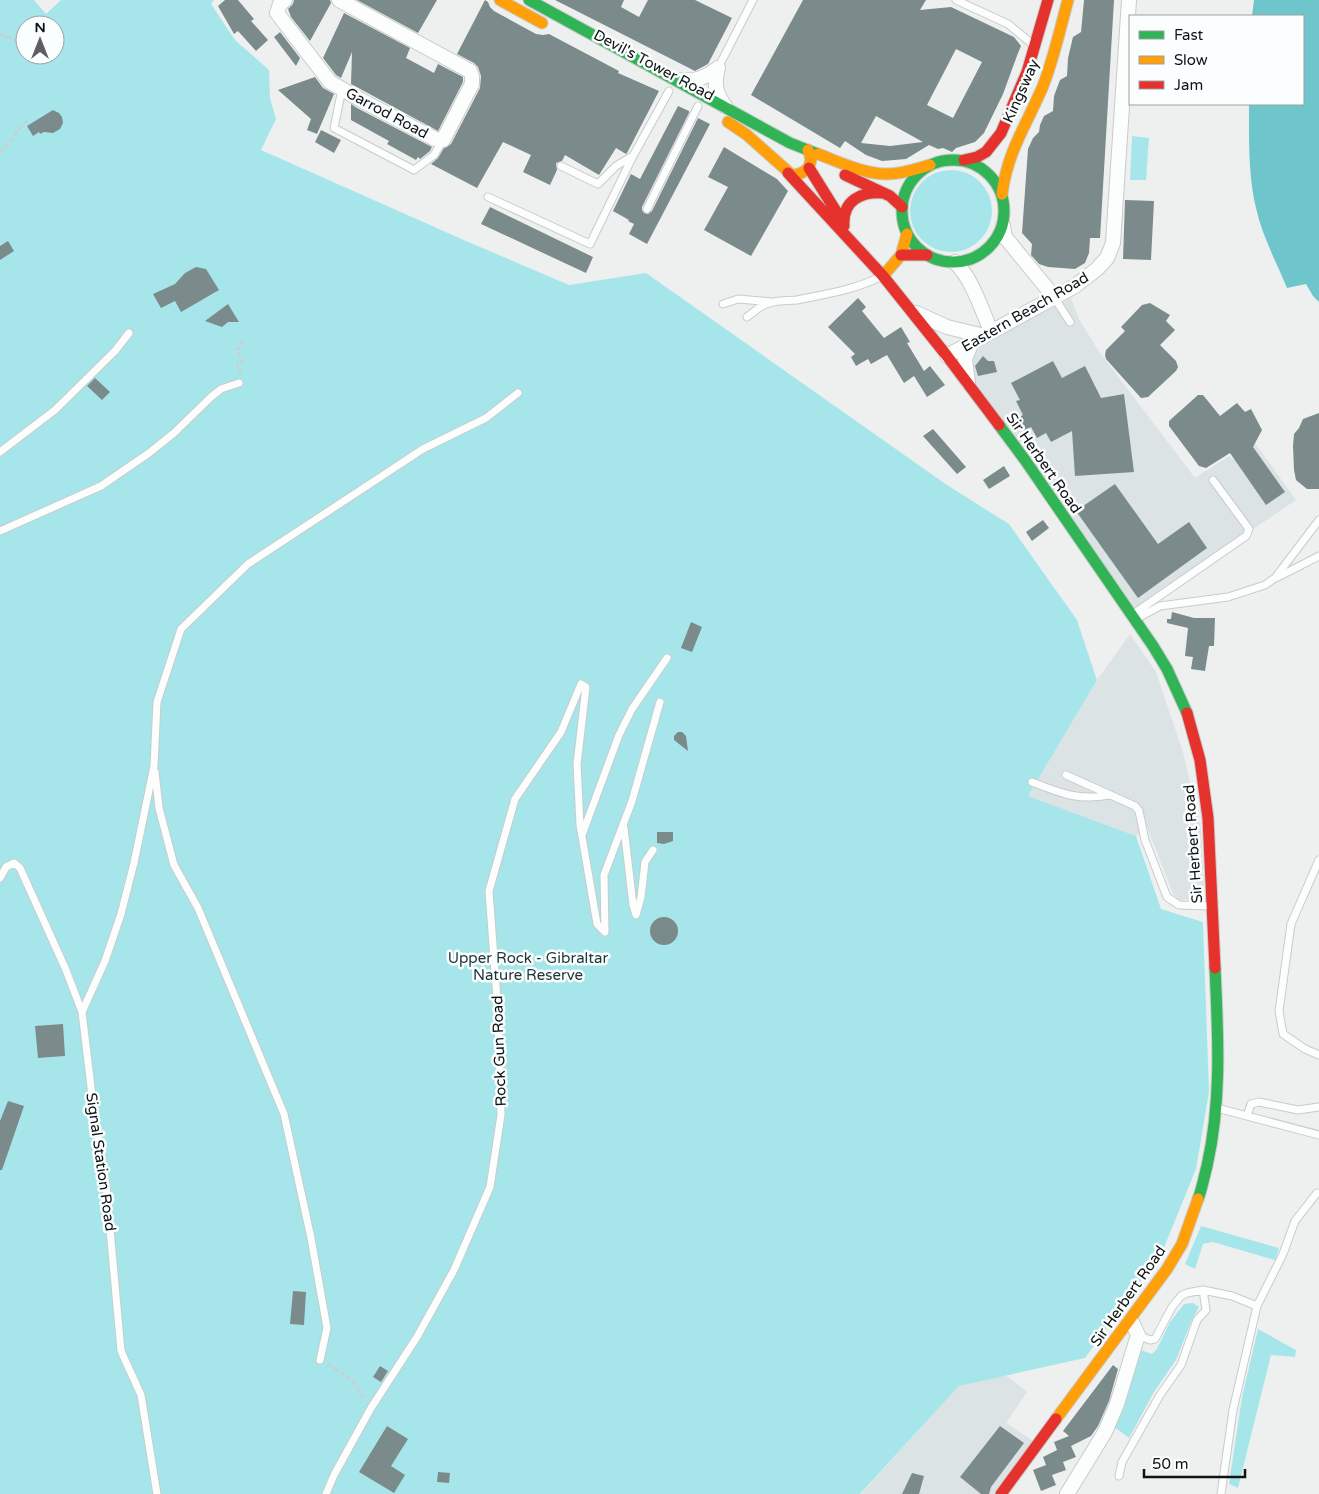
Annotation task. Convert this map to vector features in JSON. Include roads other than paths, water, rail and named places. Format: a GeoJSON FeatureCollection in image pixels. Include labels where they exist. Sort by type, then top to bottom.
{"type":"FeatureCollection","features":[{"type":"Feature","properties":{"kind":"main road"},"geometry":{"type":"LineString","coordinates":[[500,0],[556,30]]}},
{"type":"Feature","properties":{"kind":"main road","name":"Devil's Tower Road"},"geometry":{"type":"LineString","coordinates":[[530,0],[544,4],[670,88],[803,148],[855,168],[881,173],[904,172],[930,165]]}},
{"type":"Feature","properties":{"kind":"main road","name":"Kingsway"},"geometry":{"type":"LineString","coordinates":[[964,160],[982,155],[1001,133],[1041,48],[1048,0]]}},
{"type":"Feature","properties":{"kind":"main road","name":"Kingsway"},"geometry":{"type":"LineString","coordinates":[[1002,194],[1002,183],[1008,158],[1047,75],[1068,0]]}},
{"type":"Feature","properties":{"kind":"main road","name":"Devil's Tower Road"},"geometry":{"type":"LineString","coordinates":[[723,112],[786,171],[851,240]]}},
{"type":"Feature","properties":{"kind":"main road"},"geometry":{"type":"LineString","coordinates":[[851,240],[835,208],[810,173],[810,167],[812,158],[803,148],[793,146],[785,151],[782,160],[786,171],[792,175],[802,174],[810,167],[814,164],[818,164],[884,193],[902,207]]}},
{"type":"Feature","properties":{"kind":"main road"},"geometry":{"type":"LineString","coordinates":[[946,160],[964,160],[983,169],[991,176],[1002,194],[1005,210],[1002,226],[995,240],[984,252],[970,259],[955,262],[940,261],[927,255],[912,242],[907,234],[902,207],[903,198],[908,185],[915,176],[930,165],[946,160]]}},
{"type":"Feature","properties":{"kind":"main road"},"geometry":{"type":"LineString","coordinates":[[844,226],[845,211],[858,197],[871,192],[884,193]]}},
{"type":"Feature","properties":{"kind":"main road"},"geometry":{"type":"LineString","coordinates":[[883,276],[901,255],[907,234]]}},
{"type":"Feature","properties":{"kind":"main road","name":"Sir Herbert Road"},"geometry":{"type":"LineString","coordinates":[[851,240],[948,356],[1025,460],[1134,617],[1167,669],[1178,690],[1194,736],[1200,760],[1208,818],[1218,1053],[1217,1108],[1207,1168],[1192,1221],[1182,1244],[1167,1269],[1001,1494]]}},
{"type":"Feature","properties":{"kind":"main road"},"geometry":{"type":"LineString","coordinates":[[901,255],[927,255]]}},
{"type":"Feature","properties":{"kind":"street","name":"Garrod Road"},"geometry":{"type":"LineString","coordinates":[[285,0],[280,4],[277,12],[327,79],[435,139],[443,140],[472,84],[471,73],[458,63],[339,0]]}},
{"type":"Feature","properties":{"kind":"street","name":"Eastern Beach Road"},"geometry":{"type":"LineString","coordinates":[[948,356],[1075,286],[1097,269],[1107,258],[1113,243],[1129,0]]}},
{"type":"Feature","properties":{"kind":"street"},"geometry":{"type":"LineString","coordinates":[[670,88],[687,81],[699,80],[718,68]]}},
{"type":"Feature","properties":{"kind":"street"},"geometry":{"type":"LineString","coordinates":[[718,68],[715,89],[723,112]]}},
{"type":"Feature","properties":{"kind":"street"},"geometry":{"type":"LineString","coordinates":[[1002,226],[1004,237],[1054,297]]}},
{"type":"Feature","properties":{"kind":"street"},"geometry":{"type":"LineString","coordinates":[[955,262],[962,270],[982,336]]}},
{"type":"Feature","properties":{"kind":"street"},"geometry":{"type":"LineString","coordinates":[[912,312],[948,327],[982,336]]}},
{"type":"Feature","properties":{"kind":"street"},"geometry":{"type":"LineString","coordinates":[[969,385],[965,359],[982,336]]}},
{"type":"Feature","properties":{"kind":"street"},"geometry":{"type":"LineString","coordinates":[[1066,1494],[1111,1421],[1118,1404],[1138,1335],[1130,1321]]}},
{"type":"Feature","properties":{"kind":"lane"},"geometry":{"type":"LineString","coordinates":[[718,68],[753,0]]}},
{"type":"Feature","properties":{"kind":"lane"},"geometry":{"type":"LineString","coordinates":[[956,0],[1008,24],[1041,48],[1047,75]]}},
{"type":"Feature","properties":{"kind":"lane"},"geometry":{"type":"LineString","coordinates":[[1045,12],[1047,31]]}},
{"type":"Feature","properties":{"kind":"lane"},"geometry":{"type":"LineString","coordinates":[[488,197],[590,244],[633,156],[670,88]]}},
{"type":"Feature","properties":{"kind":"lane"},"geometry":{"type":"LineString","coordinates":[[342,89],[334,128],[414,170],[434,155],[443,140]]}},
{"type":"Feature","properties":{"kind":"lane"},"geometry":{"type":"LineString","coordinates":[[647,209],[698,106]]}},
{"type":"Feature","properties":{"kind":"lane"},"geometry":{"type":"LineString","coordinates":[[562,166],[598,184],[616,166],[633,156]]}},
{"type":"Feature","properties":{"kind":"lane"},"geometry":{"type":"LineString","coordinates":[[723,304],[738,299],[773,302],[791,301],[864,285],[883,276]]}},
{"type":"Feature","properties":{"kind":"lane"},"geometry":{"type":"LineString","coordinates":[[1054,297],[1070,322]]}},
{"type":"Feature","properties":{"kind":"lane"},"geometry":{"type":"LineString","coordinates":[[747,317],[759,307],[773,302]]}},
{"type":"Feature","properties":{"kind":"lane"},"geometry":{"type":"LineString","coordinates":[[0,452],[55,410],[114,351],[129,333]]}},
{"type":"Feature","properties":{"kind":"lane"},"geometry":{"type":"LineString","coordinates":[[0,531],[101,486],[174,433],[221,389],[239,383]]}},
{"type":"Feature","properties":{"kind":"lane"},"geometry":{"type":"LineString","coordinates":[[82,1012],[105,961],[122,914],[154,766],[157,702],[181,629],[248,564],[423,449],[486,418],[518,393]]}},
{"type":"Feature","properties":{"kind":"lane"},"geometry":{"type":"LineString","coordinates":[[1134,617],[1246,536],[1249,530],[1213,480]]}},
{"type":"Feature","properties":{"kind":"lane"},"geometry":{"type":"LineString","coordinates":[[1275,578],[1319,520]]}},
{"type":"Feature","properties":{"kind":"lane"},"geometry":{"type":"LineString","coordinates":[[1134,617],[1160,606],[1228,597],[1265,585],[1319,556]]}},
{"type":"Feature","properties":{"kind":"lane"},"geometry":{"type":"LineString","coordinates":[[582,836],[619,735],[632,709],[667,658]]}},
{"type":"Feature","properties":{"kind":"lane","name":"Rock Gun Road"},"geometry":{"type":"LineString","coordinates":[[326,1494],[334,1475],[371,1408],[422,1329],[454,1270],[490,1187],[501,1115],[498,1013],[489,890],[515,799],[560,732],[581,684],[586,686],[577,764],[580,825],[597,924],[605,932],[604,875],[624,826]]}},
{"type":"Feature","properties":{"kind":"lane"},"geometry":{"type":"LineString","coordinates":[[653,850],[645,862],[642,897],[636,915],[633,905],[624,826],[660,702]]}},
{"type":"Feature","properties":{"kind":"lane"},"geometry":{"type":"LineString","coordinates":[[154,766],[159,808],[174,865],[198,908],[284,1114],[311,1238],[327,1328],[320,1360]]}},
{"type":"Feature","properties":{"kind":"lane"},"geometry":{"type":"LineString","coordinates":[[1066,774],[1135,806],[1139,811],[1146,840],[1167,897],[1179,905],[1212,906]]}},
{"type":"Feature","properties":{"kind":"lane"},"geometry":{"type":"LineString","coordinates":[[1032,782],[1062,794],[1081,798],[1109,795]]}},
{"type":"Feature","properties":{"kind":"lane"},"geometry":{"type":"LineString","coordinates":[[1319,860],[1291,924],[1280,1012],[1283,1034],[1305,1049],[1319,1055]]}},
{"type":"Feature","properties":{"kind":"lane","name":"Signal Station Road"},"geometry":{"type":"LineString","coordinates":[[0,878],[6,867],[14,863],[20,868],[66,970],[82,1012],[95,1120],[106,1186],[122,1351],[141,1395],[157,1494]]}},
{"type":"Feature","properties":{"kind":"lane"},"geometry":{"type":"LineString","coordinates":[[1247,1116],[1252,1104],[1259,1102],[1298,1110],[1319,1107]]}},
{"type":"Feature","properties":{"kind":"lane"},"geometry":{"type":"LineString","coordinates":[[1217,1108],[1319,1135]]}},
{"type":"Feature","properties":{"kind":"lane"},"geometry":{"type":"LineString","coordinates":[[1221,1494],[1233,1410],[1257,1306],[1283,1254],[1295,1221],[1317,1193]]}},
{"type":"Feature","properties":{"kind":"lane"},"geometry":{"type":"LineString","coordinates":[[1138,1335],[1150,1340],[1155,1339],[1172,1307],[1181,1296],[1203,1290],[1232,1296],[1257,1306]]}},
{"type":"Feature","properties":{"kind":"lane"},"geometry":{"type":"LineString","coordinates":[[1119,1476],[1122,1462],[1160,1395],[1181,1365],[1198,1320],[1206,1310],[1203,1290]]}},
{"type":"Feature","properties":{"kind":"park label","name":"Upper Rock - Gibraltar Nature Reserve"},"geometry":{"type":"Point","coordinates":[528,966]}}]}
